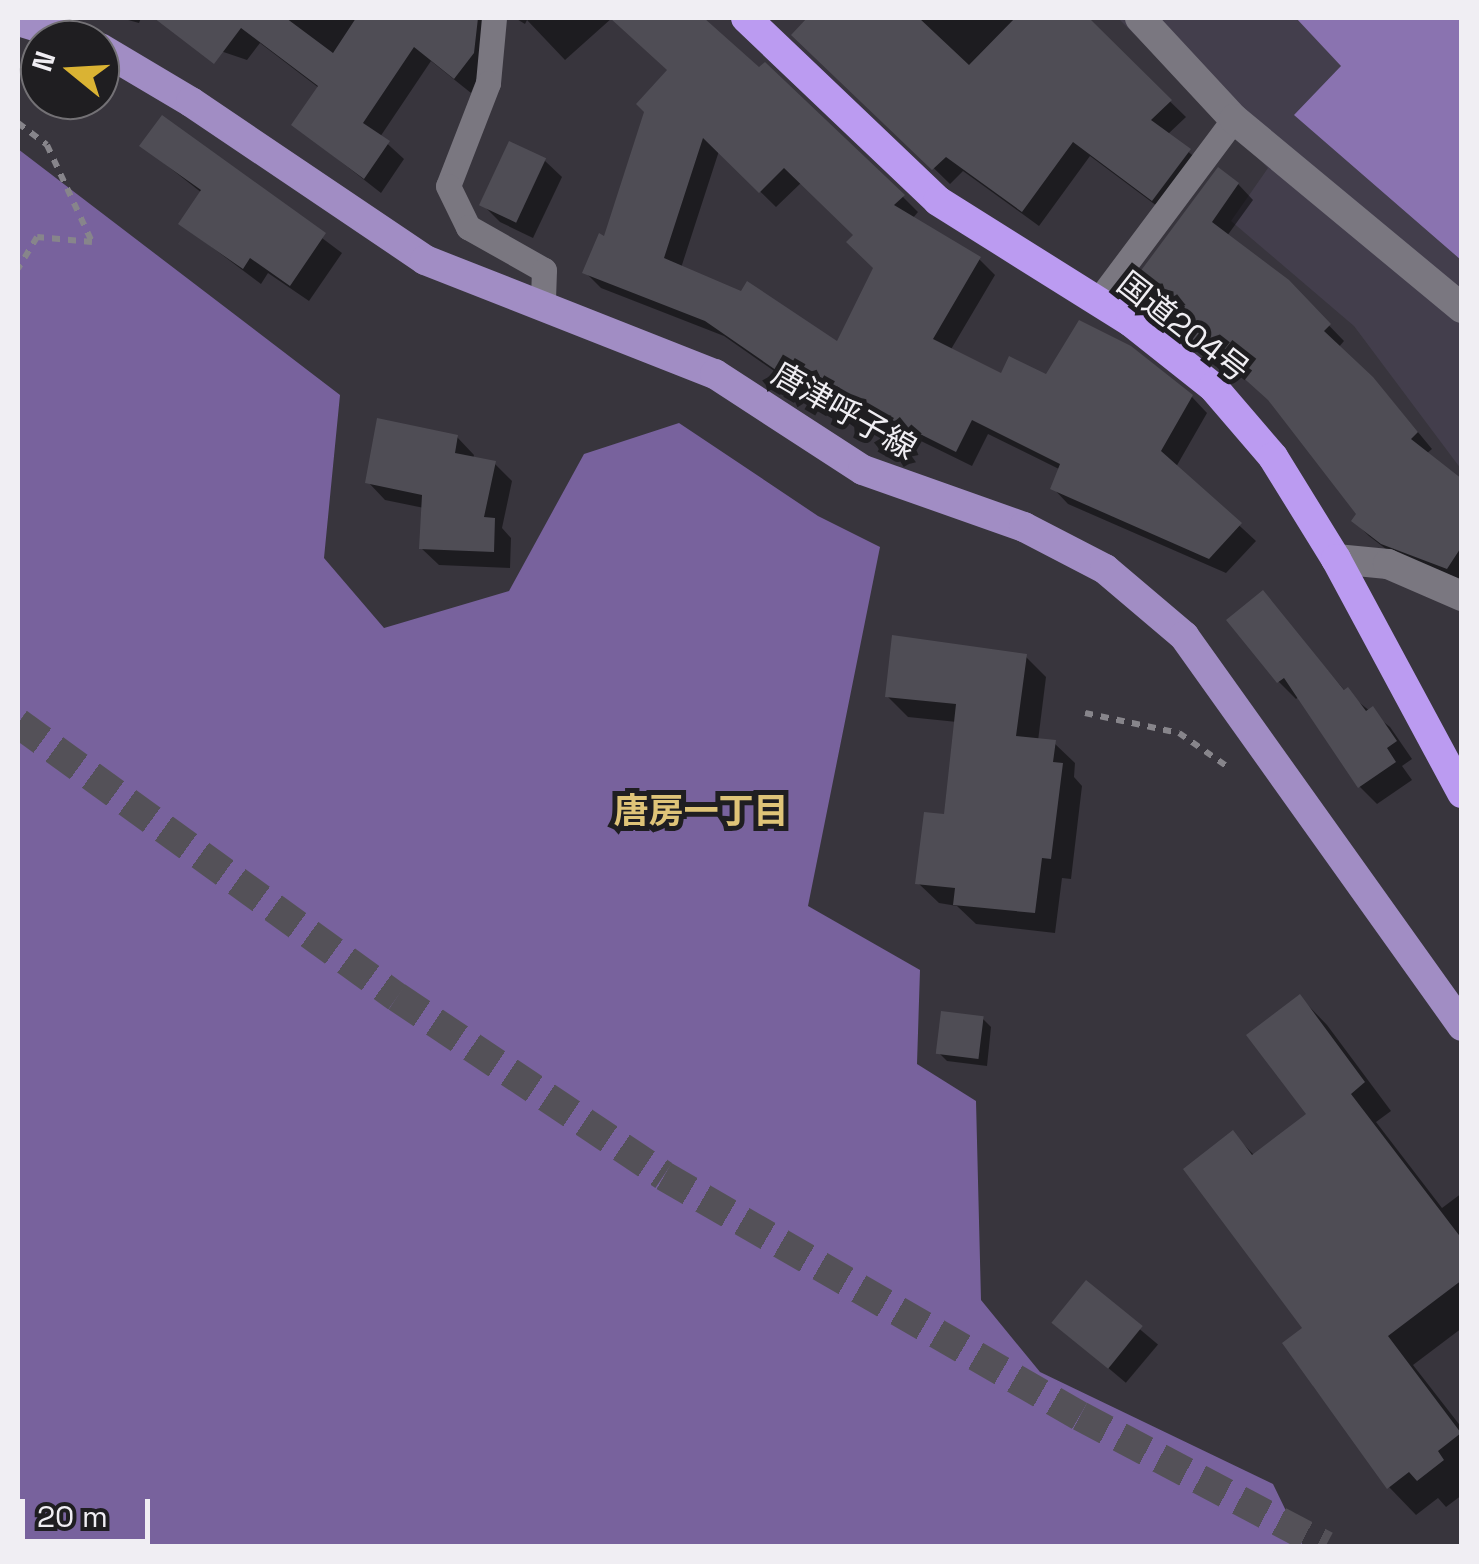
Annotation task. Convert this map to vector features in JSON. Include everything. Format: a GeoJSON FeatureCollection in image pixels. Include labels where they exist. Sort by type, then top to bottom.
{"type":"FeatureCollection","features":[{"type":"Feature","properties":{"kind":"highway","name":"国道204号"},"geometry":{"type":"LineString","coordinates":[[746,18],[938,201],[1131,322],[1213,387],[1273,458],[1336,559],[1462,794]]}},
{"type":"Feature","properties":{"kind":"main road","name":"唐津呼子線"},"geometry":{"type":"LineString","coordinates":[[120,60],[191,102],[424,260],[715,374],[862,470],[1024,527],[1105,569],[1184,636],[1462,1026]]}},
{"type":"Feature","properties":{"kind":"street"},"geometry":{"type":"LineString","coordinates":[[1140,18],[1234,119],[1462,308]]}},
{"type":"Feature","properties":{"kind":"street"},"geometry":{"type":"LineString","coordinates":[[1336,559],[1388,564],[1462,596]]}},
{"type":"Feature","properties":{"kind":"lane"},"geometry":{"type":"LineString","coordinates":[[494,18],[488,82],[448,186],[468,226],[544,270],[543,307]]}},
{"type":"Feature","properties":{"kind":"lane"},"geometry":{"type":"LineString","coordinates":[[1098,302],[1234,119]]}},
{"type":"Feature","properties":{"kind":"path"},"geometry":{"type":"LineString","coordinates":[[18,122],[47,144],[92,242],[38,237],[18,269]]}},
{"type":"Feature","properties":{"kind":"path"},"geometry":{"type":"LineString","coordinates":[[1085,714],[1179,733],[1235,771]]}},
{"type":"Feature","properties":{"kind":"shaded area"},"geometry":{"type":"Polygon","coordinates":[[[1118,18],[1461,18],[1461,469],[1354,326],[1231,221],[1268,168],[1118,18]]]}},
{"type":"Feature","properties":{"kind":"shaded area"},"geometry":{"type":"Polygon","coordinates":[[[1296,18],[1461,18],[1461,260],[1294,115],[1341,66],[1296,18]]]}},
{"type":"Feature","properties":{"kind":"shaded area"},"geometry":{"type":"Polygon","coordinates":[[[18,149],[340,395],[324,558],[384,628],[509,591],[584,454],[679,423],[818,516],[880,547],[808,906],[920,970],[917,1064],[976,1101],[981,1300],[1040,1372],[1273,1484],[1303,1546],[18,1546],[18,149]]]}},
{"type":"Feature","properties":{"kind":"building"},"geometry":{"type":"Polygon","coordinates":[[[154,18],[286,18],[333,53],[356,18],[478,18],[474,53],[454,79],[414,47],[363,123],[390,141],[364,179],[291,125],[318,86],[241,28],[214,64],[154,18]]]}},
{"type":"Feature","properties":{"kind":"building"},"geometry":{"type":"Polygon","coordinates":[[[610,18],[704,18],[759,67],[765,62],[905,195],[894,205],[981,257],[933,339],[1001,373],[1009,356],[1046,374],[1079,320],[1131,346],[1193,395],[1161,451],[1242,523],[1209,559],[1050,489],[1060,464],[972,420],[956,452],[862,405],[851,422],[705,321],[582,273],[599,233],[604,236],[644,112],[636,104],[667,70],[610,18]],[[703,138],[664,258],[741,291],[747,281],[837,341],[873,268],[846,242],[853,235],[784,168],[759,193],[703,138]]]}},
{"type":"Feature","properties":{"kind":"building"},"geometry":{"type":"Polygon","coordinates":[[[807,18],[919,18],[969,65],[1015,18],[1089,18],[1172,100],[1151,120],[1191,149],[1152,201],[1073,142],[1022,212],[946,157],[932,170],[791,35],[807,18]]]}},
{"type":"Feature","properties":{"kind":"building"},"geometry":{"type":"Polygon","coordinates":[[[162,115],[326,233],[290,286],[250,258],[243,269],[178,224],[201,190],[139,146],[162,115]]]}},
{"type":"Feature","properties":{"kind":"building"},"geometry":{"type":"Polygon","coordinates":[[[509,141],[546,158],[516,223],[479,205],[509,141]]]}},
{"type":"Feature","properties":{"kind":"building"},"geometry":{"type":"Polygon","coordinates":[[[1218,167],[1239,183],[1212,222],[1289,280],[1331,324],[1324,331],[1373,377],[1418,432],[1411,439],[1462,479],[1462,546],[1447,569],[1381,544],[1351,521],[1356,514],[1268,400],[1217,354],[1212,363],[1152,315],[1156,308],[1128,288],[1218,167]]]}},
{"type":"Feature","properties":{"kind":"building"},"geometry":{"type":"Polygon","coordinates":[[[377,418],[458,435],[455,453],[496,461],[484,517],[495,518],[494,552],[419,549],[422,495],[365,483],[377,418]]]}},
{"type":"Feature","properties":{"kind":"building"},"geometry":{"type":"Polygon","coordinates":[[[1263,590],[1344,690],[1348,687],[1366,711],[1373,706],[1397,741],[1387,748],[1396,762],[1358,788],[1284,678],[1277,683],[1226,620],[1263,590]]]}},
{"type":"Feature","properties":{"kind":"building"},"geometry":{"type":"Polygon","coordinates":[[[892,635],[1027,654],[1016,736],[1056,740],[1053,762],[1063,763],[1051,859],[1042,858],[1035,913],[953,905],[955,888],[915,884],[924,812],[944,814],[956,704],[885,697],[892,635]]]}},
{"type":"Feature","properties":{"kind":"building"},"geometry":{"type":"Polygon","coordinates":[[[1300,994],[1365,1082],[1351,1094],[1462,1239],[1462,1280],[1388,1336],[1461,1433],[1438,1451],[1444,1460],[1417,1481],[1409,1472],[1387,1489],[1282,1343],[1302,1328],[1183,1169],[1233,1130],[1252,1155],[1306,1114],[1246,1035],[1300,994]]]}},
{"type":"Feature","properties":{"kind":"building"},"geometry":{"type":"Polygon","coordinates":[[[941,1011],[984,1016],[978,1059],[936,1054],[941,1011]]]}},
{"type":"Feature","properties":{"kind":"building"},"geometry":{"type":"Polygon","coordinates":[[[1086,1280],[1143,1326],[1108,1369],[1051,1323],[1086,1280]]]}},
{"type":"Feature","properties":{"kind":"tunnel"},"geometry":{"type":"LineString","coordinates":[[18,723],[397,997],[664,1176],[1080,1416],[1326,1546]]}},
{"type":"Feature","properties":{"kind":"district","name":"唐房一丁目"},"geometry":{"type":"Point","coordinates":[701,811]}}]}
